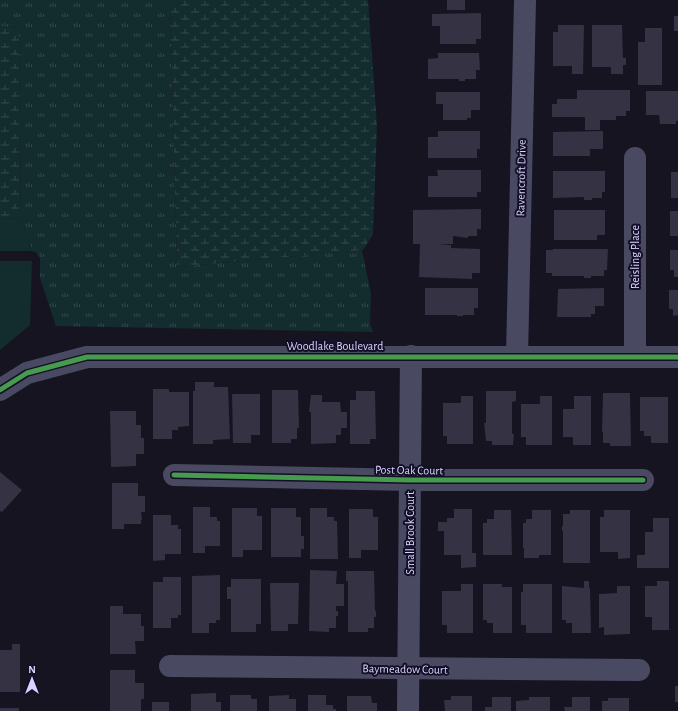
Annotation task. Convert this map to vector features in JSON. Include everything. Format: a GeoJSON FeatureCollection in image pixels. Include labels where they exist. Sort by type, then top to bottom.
{"type":"FeatureCollection","features":[{"type":"Feature","properties":{"kind":"street","name":"Ravencroft Drive"},"geometry":{"type":"LineString","coordinates":[[517,356],[525,0]]}},
{"type":"Feature","properties":{"kind":"street","name":"Reisling Place"},"geometry":{"type":"LineString","coordinates":[[635,158],[635,356]]}},
{"type":"Feature","properties":{"kind":"street","name":"Small Brook Court"},"geometry":{"type":"LineString","coordinates":[[408,711],[411,356]]}},
{"type":"Feature","properties":{"kind":"street","name":"Woodlake Boulevard"},"geometry":{"type":"LineString","coordinates":[[0,390],[27,373],[87,357],[678,357]]}},
{"type":"Feature","properties":{"kind":"street","name":"Post Oak Court"},"geometry":{"type":"LineString","coordinates":[[174,475],[410,480],[643,480]]}},
{"type":"Feature","properties":{"kind":"street","name":"Baymeadow Court"},"geometry":{"type":"LineString","coordinates":[[170,666],[639,670]]}},
{"type":"Feature","properties":{"kind":"green space"},"geometry":{"type":"Polygon","coordinates":[[[0,0],[170,0],[177,267],[362,250],[371,294],[370,324],[373,332],[56,326],[40,278],[40,258],[37,253],[32,251],[21,218],[19,28],[0,26],[0,0]]]}},
{"type":"Feature","properties":{"kind":"green space"},"geometry":{"type":"Polygon","coordinates":[[[170,0],[368,0],[377,126],[373,234],[363,250],[177,267],[170,0]]]}},
{"type":"Feature","properties":{"kind":"green space"},"geometry":{"type":"Polygon","coordinates":[[[0,26],[19,28],[21,218],[0,219],[0,26]]]}},
{"type":"Feature","properties":{"kind":"green space"},"geometry":{"type":"Polygon","coordinates":[[[21,218],[32,251],[0,251],[0,219],[21,218]]]}},
{"type":"Feature","properties":{"kind":"green space"},"geometry":{"type":"Polygon","coordinates":[[[0,261],[32,261],[30,325],[0,350],[0,261]]]}},
{"type":"Feature","properties":{"kind":"building"},"geometry":{"type":"Polygon","coordinates":[[[447,0],[465,0],[465,10],[447,10],[447,0]]]}},
{"type":"Feature","properties":{"kind":"building"},"geometry":{"type":"Polygon","coordinates":[[[481,13],[481,39],[476,39],[476,44],[440,44],[440,26],[432,26],[432,14],[481,13]]]}},
{"type":"Feature","properties":{"kind":"building"},"geometry":{"type":"Polygon","coordinates":[[[674,16],[678,16],[678,31],[674,31],[674,16]]]}},
{"type":"Feature","properties":{"kind":"building"},"geometry":{"type":"Polygon","coordinates":[[[558,25],[584,25],[583,74],[572,74],[572,66],[553,66],[553,32],[558,32],[558,25]]]}},
{"type":"Feature","properties":{"kind":"building"},"geometry":{"type":"Polygon","coordinates":[[[592,25],[622,25],[623,58],[626,58],[626,65],[623,65],[623,74],[611,74],[611,67],[592,67],[592,25]]]}},
{"type":"Feature","properties":{"kind":"building"},"geometry":{"type":"Polygon","coordinates":[[[645,28],[662,28],[662,85],[638,85],[638,42],[645,42],[645,28]]]}},
{"type":"Feature","properties":{"kind":"building"},"geometry":{"type":"Polygon","coordinates":[[[438,53],[479,53],[480,70],[476,70],[476,79],[465,79],[465,81],[459,81],[459,79],[428,79],[428,59],[438,58],[438,53]]]}},
{"type":"Feature","properties":{"kind":"building"},"geometry":{"type":"Polygon","coordinates":[[[577,90],[630,90],[630,111],[626,111],[626,116],[616,116],[616,120],[600,120],[600,130],[585,130],[585,117],[552,117],[552,104],[557,104],[557,99],[577,99],[577,90]]]}},
{"type":"Feature","properties":{"kind":"building"},"geometry":{"type":"Polygon","coordinates":[[[646,91],[678,91],[678,121],[676,121],[676,124],[660,124],[659,115],[646,115],[646,91]]]}},
{"type":"Feature","properties":{"kind":"building"},"geometry":{"type":"Polygon","coordinates":[[[436,92],[480,92],[480,110],[471,110],[471,118],[467,118],[467,120],[443,120],[443,104],[436,104],[436,92]]]}},
{"type":"Feature","properties":{"kind":"building"},"geometry":{"type":"Polygon","coordinates":[[[438,131],[480,131],[480,149],[477,149],[477,158],[428,158],[428,137],[438,137],[438,131]]]}},
{"type":"Feature","properties":{"kind":"building"},"geometry":{"type":"Polygon","coordinates":[[[603,131],[603,149],[590,149],[590,156],[553,156],[553,132],[603,131]]]}},
{"type":"Feature","properties":{"kind":"building"},"geometry":{"type":"Polygon","coordinates":[[[437,170],[481,170],[481,192],[477,192],[477,197],[428,197],[428,176],[438,176],[437,170]]]}},
{"type":"Feature","properties":{"kind":"building"},"geometry":{"type":"Polygon","coordinates":[[[553,171],[605,171],[605,192],[602,192],[602,198],[592,198],[592,200],[584,200],[584,197],[553,198],[553,171]]]}},
{"type":"Feature","properties":{"kind":"building"},"geometry":{"type":"Polygon","coordinates":[[[671,172],[678,172],[678,198],[671,198],[671,172]]]}},
{"type":"Feature","properties":{"kind":"building"},"geometry":{"type":"Polygon","coordinates":[[[481,209],[481,229],[477,229],[477,236],[468,236],[468,238],[453,236],[453,244],[439,244],[451,245],[451,248],[480,249],[480,273],[472,273],[472,279],[419,277],[420,244],[413,244],[413,210],[481,209]]]}},
{"type":"Feature","properties":{"kind":"building"},"geometry":{"type":"Polygon","coordinates":[[[554,210],[605,210],[605,235],[597,235],[597,240],[554,240],[554,210]]]}},
{"type":"Feature","properties":{"kind":"building"},"geometry":{"type":"Polygon","coordinates":[[[670,211],[678,211],[678,236],[670,236],[670,211]]]}},
{"type":"Feature","properties":{"kind":"building"},"geometry":{"type":"Polygon","coordinates":[[[608,249],[607,270],[604,270],[604,276],[591,276],[591,278],[584,278],[584,276],[552,276],[552,273],[546,273],[546,250],[608,249]]]}},
{"type":"Feature","properties":{"kind":"building"},"geometry":{"type":"Polygon","coordinates":[[[670,250],[678,250],[678,277],[674,277],[674,270],[670,270],[670,250]]]}},
{"type":"Feature","properties":{"kind":"building"},"geometry":{"type":"Polygon","coordinates":[[[425,288],[478,288],[478,308],[474,308],[474,315],[425,315],[425,288]]]}},
{"type":"Feature","properties":{"kind":"building"},"geometry":{"type":"Polygon","coordinates":[[[604,288],[604,306],[595,306],[595,314],[591,314],[591,317],[557,317],[558,289],[604,288]]]}},
{"type":"Feature","properties":{"kind":"building"},"geometry":{"type":"Polygon","coordinates":[[[669,290],[678,290],[678,315],[673,316],[673,309],[669,309],[669,290]]]}},
{"type":"Feature","properties":{"kind":"building"},"geometry":{"type":"Polygon","coordinates":[[[195,382],[214,382],[214,387],[228,387],[230,439],[213,440],[213,444],[193,444],[193,391],[195,391],[195,382]]]}},
{"type":"Feature","properties":{"kind":"building"},"geometry":{"type":"Polygon","coordinates":[[[153,389],[169,389],[169,392],[189,392],[189,426],[178,427],[178,430],[172,430],[172,439],[153,439],[153,389]]]}},
{"type":"Feature","properties":{"kind":"building"},"geometry":{"type":"Polygon","coordinates":[[[272,390],[298,390],[299,428],[297,428],[297,439],[291,439],[291,443],[272,443],[272,390]]]}},
{"type":"Feature","properties":{"kind":"building"},"geometry":{"type":"Polygon","coordinates":[[[356,391],[375,391],[376,439],[370,439],[370,444],[350,444],[350,400],[356,400],[356,391]]]}},
{"type":"Feature","properties":{"kind":"building"},"geometry":{"type":"Polygon","coordinates":[[[486,391],[516,391],[516,401],[512,402],[512,434],[514,434],[513,445],[492,445],[492,441],[486,441],[484,423],[486,423],[486,391]]]}},
{"type":"Feature","properties":{"kind":"building"},"geometry":{"type":"Polygon","coordinates":[[[603,393],[630,393],[631,446],[610,446],[610,443],[603,443],[603,393]]]}},
{"type":"Feature","properties":{"kind":"building"},"geometry":{"type":"Polygon","coordinates":[[[232,394],[260,394],[260,435],[251,435],[251,443],[233,443],[232,394]]]}},
{"type":"Feature","properties":{"kind":"building"},"geometry":{"type":"Polygon","coordinates":[[[311,395],[322,395],[322,402],[340,402],[341,412],[347,412],[347,428],[341,428],[341,435],[336,435],[336,443],[311,444],[311,412],[309,412],[311,395]]]}},
{"type":"Feature","properties":{"kind":"building"},"geometry":{"type":"Polygon","coordinates":[[[461,396],[473,396],[473,444],[447,444],[447,436],[443,436],[443,403],[461,403],[461,396]]]}},
{"type":"Feature","properties":{"kind":"building"},"geometry":{"type":"Polygon","coordinates":[[[540,396],[552,396],[552,445],[526,445],[526,437],[521,437],[521,404],[540,404],[540,396]]]}},
{"type":"Feature","properties":{"kind":"building"},"geometry":{"type":"Polygon","coordinates":[[[574,396],[591,396],[591,445],[573,445],[573,437],[563,437],[563,409],[574,409],[574,396]]]}},
{"type":"Feature","properties":{"kind":"building"},"geometry":{"type":"Polygon","coordinates":[[[640,397],[668,397],[668,443],[651,443],[651,436],[644,436],[644,431],[640,431],[640,397]]]}},
{"type":"Feature","properties":{"kind":"building"},"geometry":{"type":"Polygon","coordinates":[[[110,411],[136,411],[136,425],[141,425],[141,438],[144,438],[144,454],[136,454],[136,466],[111,467],[110,411]]]}},
{"type":"Feature","properties":{"kind":"building"},"geometry":{"type":"Polygon","coordinates":[[[0,472],[22,490],[2,512],[0,511],[0,472]]]}},
{"type":"Feature","properties":{"kind":"building"},"geometry":{"type":"Polygon","coordinates":[[[112,483],[138,483],[138,496],[145,496],[145,512],[141,512],[141,524],[124,524],[124,529],[112,529],[112,483]]]}},
{"type":"Feature","properties":{"kind":"building"},"geometry":{"type":"Polygon","coordinates":[[[193,507],[210,507],[210,517],[217,517],[217,521],[220,521],[220,546],[205,546],[205,553],[193,553],[193,507]]]}},
{"type":"Feature","properties":{"kind":"building"},"geometry":{"type":"Polygon","coordinates":[[[232,508],[257,508],[257,516],[262,516],[262,550],[243,550],[243,557],[232,557],[232,508]]]}},
{"type":"Feature","properties":{"kind":"building"},"geometry":{"type":"Polygon","coordinates":[[[271,508],[296,508],[296,517],[301,517],[301,536],[304,536],[304,549],[301,549],[301,557],[271,557],[271,508]]]}},
{"type":"Feature","properties":{"kind":"building"},"geometry":{"type":"Polygon","coordinates":[[[310,508],[327,508],[327,517],[334,517],[334,521],[337,521],[338,559],[310,559],[310,508]]]}},
{"type":"Feature","properties":{"kind":"building"},"geometry":{"type":"Polygon","coordinates":[[[349,509],[373,509],[373,517],[378,517],[378,550],[361,550],[361,558],[349,558],[349,509]]]}},
{"type":"Feature","properties":{"kind":"building"},"geometry":{"type":"Polygon","coordinates":[[[454,509],[472,509],[472,553],[476,553],[476,567],[461,568],[461,555],[444,555],[444,531],[438,531],[438,522],[447,522],[447,518],[454,518],[454,509]]]}},
{"type":"Feature","properties":{"kind":"building"},"geometry":{"type":"Polygon","coordinates":[[[494,510],[511,510],[512,555],[483,555],[483,523],[487,523],[487,519],[494,519],[494,510]]]}},
{"type":"Feature","properties":{"kind":"building"},"geometry":{"type":"Polygon","coordinates":[[[532,510],[551,510],[551,555],[539,555],[539,558],[524,558],[523,523],[526,523],[526,519],[532,519],[532,510]]]}},
{"type":"Feature","properties":{"kind":"building"},"geometry":{"type":"Polygon","coordinates":[[[570,510],[590,510],[590,563],[563,563],[563,514],[570,514],[570,510]]]}},
{"type":"Feature","properties":{"kind":"building"},"geometry":{"type":"Polygon","coordinates":[[[604,510],[630,510],[630,558],[618,559],[618,552],[600,552],[600,517],[604,517],[604,510]]]}},
{"type":"Feature","properties":{"kind":"building"},"geometry":{"type":"Polygon","coordinates":[[[153,515],[171,515],[171,525],[178,525],[178,529],[181,529],[181,554],[165,554],[165,560],[153,561],[153,515]]]}},
{"type":"Feature","properties":{"kind":"building"},"geometry":{"type":"Polygon","coordinates":[[[653,518],[669,518],[669,568],[637,568],[637,555],[645,555],[645,532],[653,532],[653,518]]]}},
{"type":"Feature","properties":{"kind":"building"},"geometry":{"type":"Polygon","coordinates":[[[310,570],[337,571],[336,584],[344,584],[344,606],[336,606],[338,616],[336,616],[336,628],[329,628],[329,632],[309,631],[310,570]]]}},
{"type":"Feature","properties":{"kind":"building"},"geometry":{"type":"Polygon","coordinates":[[[346,571],[374,571],[376,617],[374,617],[374,628],[368,628],[368,632],[348,632],[348,581],[346,581],[346,571]]]}},
{"type":"Feature","properties":{"kind":"building"},"geometry":{"type":"Polygon","coordinates":[[[220,575],[220,620],[216,620],[216,623],[209,623],[209,633],[192,633],[192,576],[220,575]]]}},
{"type":"Feature","properties":{"kind":"building"},"geometry":{"type":"Polygon","coordinates":[[[163,577],[181,577],[181,615],[178,615],[178,618],[171,618],[171,628],[153,628],[153,582],[163,582],[163,577]]]}},
{"type":"Feature","properties":{"kind":"building"},"geometry":{"type":"Polygon","coordinates":[[[231,579],[261,579],[261,624],[256,624],[256,632],[231,632],[231,599],[227,599],[227,587],[231,587],[231,579]]]}},
{"type":"Feature","properties":{"kind":"building"},"geometry":{"type":"Polygon","coordinates":[[[584,581],[589,581],[590,588],[591,633],[572,633],[572,623],[566,623],[566,620],[562,620],[562,586],[584,588],[584,581]]]}},
{"type":"Feature","properties":{"kind":"building"},"geometry":{"type":"Polygon","coordinates":[[[657,581],[669,581],[669,630],[652,630],[652,617],[645,617],[645,586],[657,586],[657,581]]]}},
{"type":"Feature","properties":{"kind":"building"},"geometry":{"type":"Polygon","coordinates":[[[270,583],[299,583],[298,624],[288,624],[288,631],[271,631],[270,583]]]}},
{"type":"Feature","properties":{"kind":"building"},"geometry":{"type":"Polygon","coordinates":[[[461,584],[473,584],[473,633],[447,633],[447,625],[442,625],[442,591],[461,591],[461,584]]]}},
{"type":"Feature","properties":{"kind":"building"},"geometry":{"type":"Polygon","coordinates":[[[483,584],[502,584],[502,587],[512,587],[512,633],[493,633],[493,623],[487,623],[487,620],[483,620],[483,584]]]}},
{"type":"Feature","properties":{"kind":"building"},"geometry":{"type":"Polygon","coordinates":[[[523,584],[552,584],[552,633],[526,633],[526,625],[521,625],[521,592],[523,592],[523,584]]]}},
{"type":"Feature","properties":{"kind":"building"},"geometry":{"type":"Polygon","coordinates":[[[617,586],[630,586],[630,634],[604,635],[604,627],[599,628],[599,594],[617,593],[617,586]]]}},
{"type":"Feature","properties":{"kind":"building"},"geometry":{"type":"Polygon","coordinates":[[[110,606],[123,606],[123,614],[141,614],[141,626],[144,626],[144,641],[135,641],[136,654],[110,654],[110,606]]]}},
{"type":"Feature","properties":{"kind":"building"},"geometry":{"type":"Polygon","coordinates":[[[12,644],[20,644],[20,692],[0,692],[0,650],[12,650],[12,644]]]}},
{"type":"Feature","properties":{"kind":"building"},"geometry":{"type":"Polygon","coordinates":[[[110,670],[135,670],[135,683],[144,683],[144,699],[141,699],[141,711],[110,711],[110,670]]]}},
{"type":"Feature","properties":{"kind":"building"},"geometry":{"type":"Polygon","coordinates":[[[675,686],[678,686],[678,702],[675,702],[675,686]]]}},
{"type":"Feature","properties":{"kind":"building"},"geometry":{"type":"Polygon","coordinates":[[[216,693],[216,702],[221,702],[221,711],[191,711],[191,694],[216,693]]]}},
{"type":"Feature","properties":{"kind":"building"},"geometry":{"type":"Polygon","coordinates":[[[230,695],[251,695],[251,699],[257,699],[257,711],[230,711],[230,695]]]}},
{"type":"Feature","properties":{"kind":"building"},"geometry":{"type":"Polygon","coordinates":[[[289,695],[289,699],[296,699],[296,711],[269,711],[269,696],[289,695]]]}},
{"type":"Feature","properties":{"kind":"building"},"geometry":{"type":"Polygon","coordinates":[[[308,695],[326,695],[326,705],[333,705],[333,709],[336,709],[336,711],[308,711],[308,695]]]}},
{"type":"Feature","properties":{"kind":"building"},"geometry":{"type":"Polygon","coordinates":[[[347,696],[371,696],[372,703],[377,703],[377,711],[347,711],[347,696]]]}},
{"type":"Feature","properties":{"kind":"building"},"geometry":{"type":"Polygon","coordinates":[[[451,696],[472,696],[472,711],[445,711],[444,700],[451,700],[451,696]]]}},
{"type":"Feature","properties":{"kind":"building"},"geometry":{"type":"Polygon","coordinates":[[[492,697],[511,697],[511,711],[485,711],[485,707],[492,707],[492,697]]]}},
{"type":"Feature","properties":{"kind":"building"},"geometry":{"type":"Polygon","coordinates":[[[529,697],[550,697],[550,711],[516,711],[516,701],[529,700],[529,697]]]}},
{"type":"Feature","properties":{"kind":"building"},"geometry":{"type":"Polygon","coordinates":[[[572,697],[590,697],[590,711],[565,711],[564,707],[572,707],[572,697]]]}},
{"type":"Feature","properties":{"kind":"building"},"geometry":{"type":"Polygon","coordinates":[[[608,698],[629,698],[629,711],[602,711],[602,701],[608,701],[608,698]]]}},
{"type":"Feature","properties":{"kind":"building"},"geometry":{"type":"Polygon","coordinates":[[[152,702],[169,702],[169,711],[152,711],[152,702]]]}},
{"type":"Feature","properties":{"kind":"building"},"geometry":{"type":"Polygon","coordinates":[[[0,708],[19,708],[19,711],[0,711],[0,708]]]}},
{"type":"Feature","properties":{"kind":"cycle path"},"geometry":{"type":"LineString","coordinates":[[0,390],[27,373],[87,357],[678,357]]}},
{"type":"Feature","properties":{"kind":"cycle path"},"geometry":{"type":"LineString","coordinates":[[174,475],[410,480],[643,480]]}}]}
